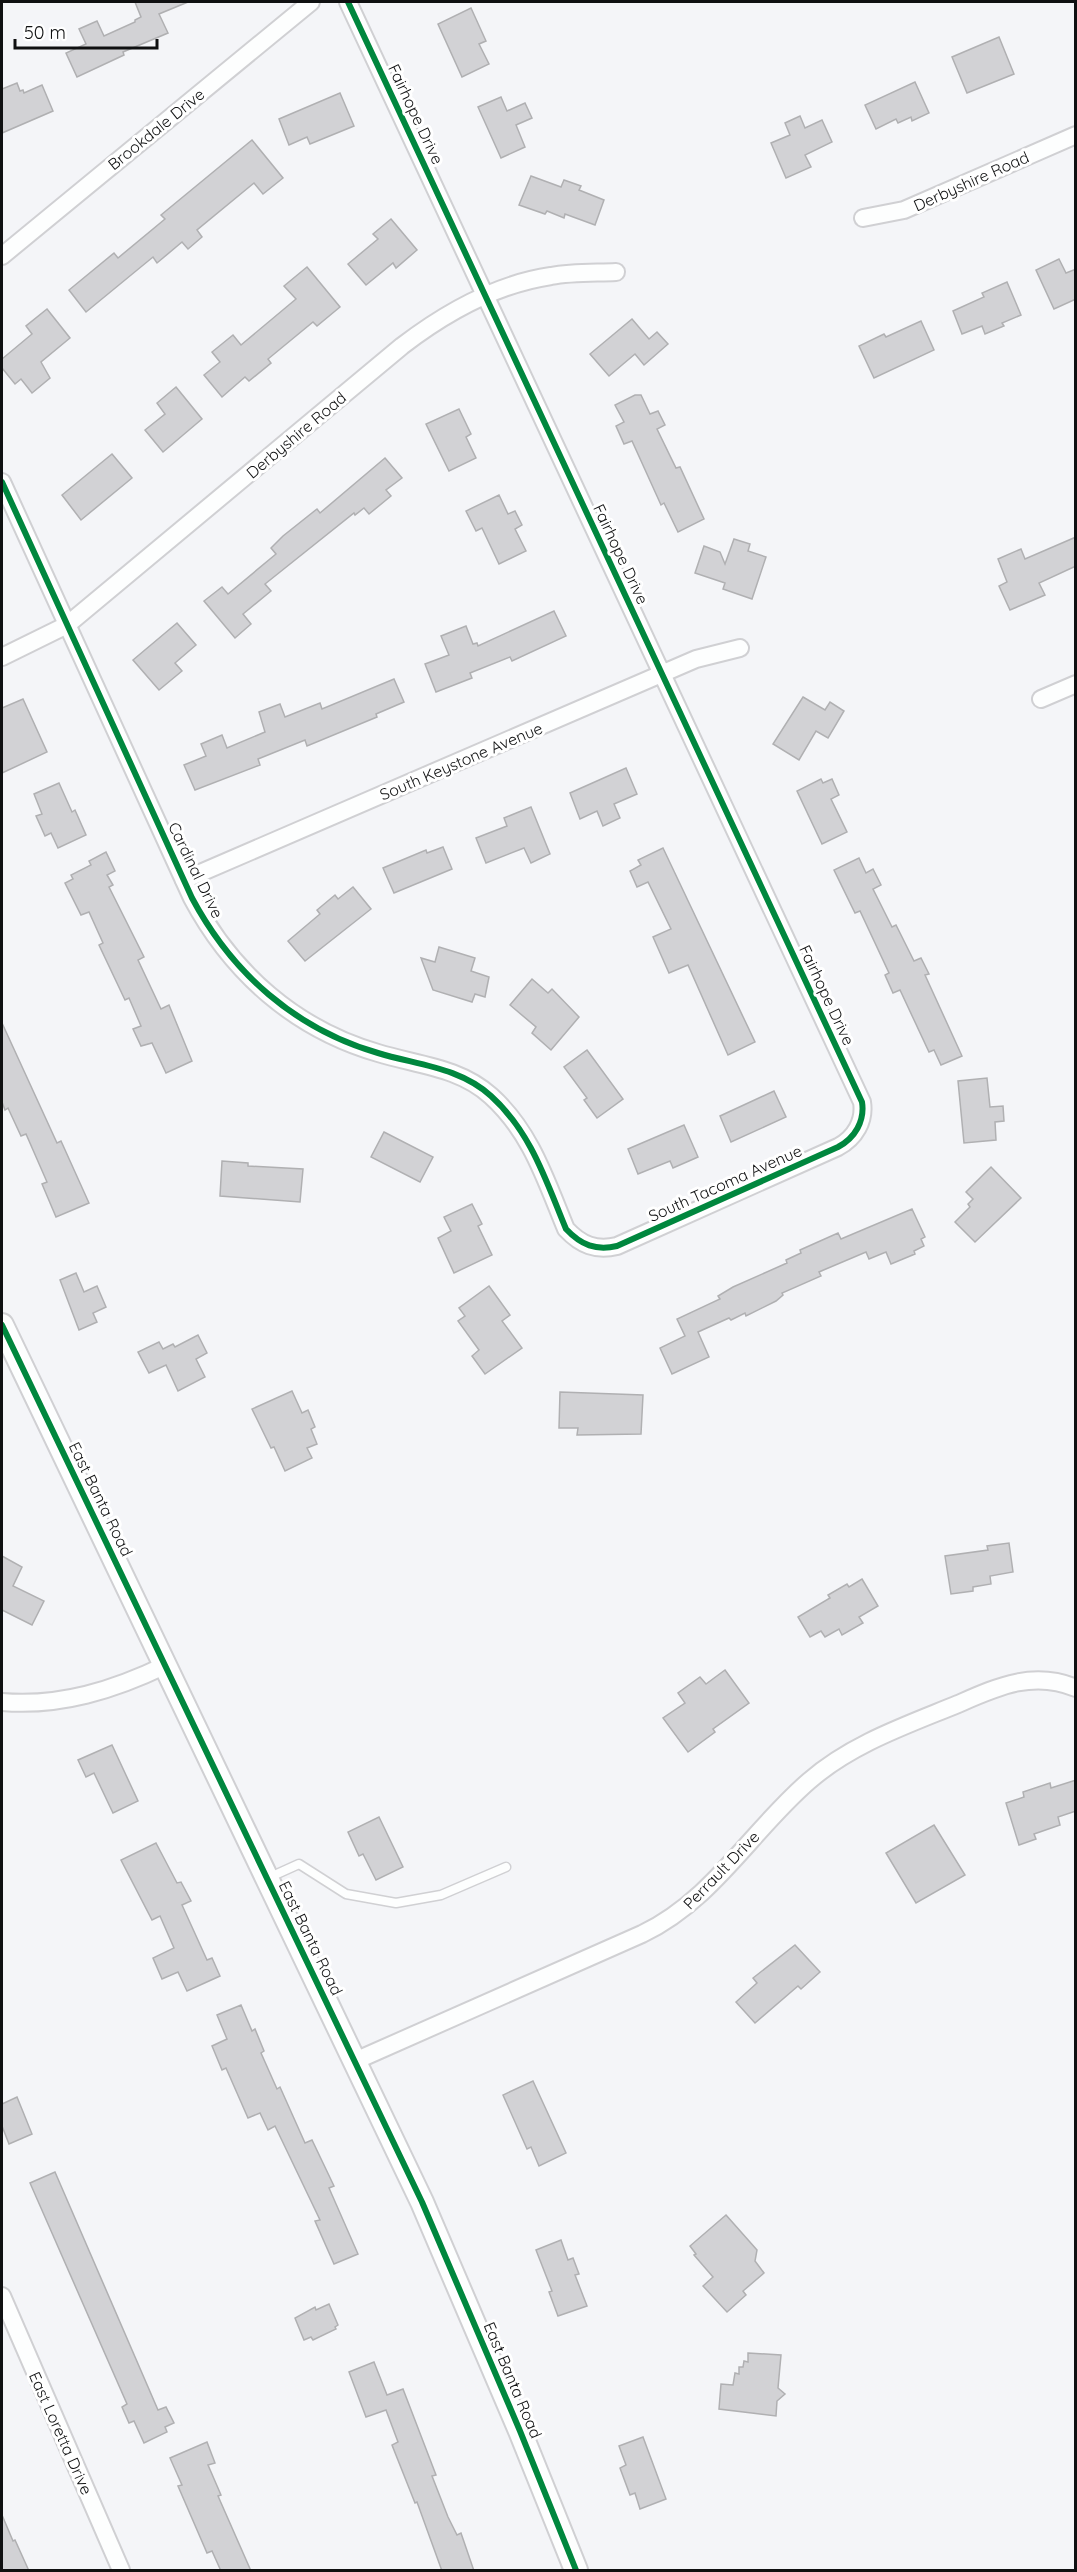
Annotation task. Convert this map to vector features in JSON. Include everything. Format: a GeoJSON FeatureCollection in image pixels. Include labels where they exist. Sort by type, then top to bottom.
{"type":"FeatureCollection","features":[{"type":"Feature","properties":{"kind":"street","name":"Brookdale Drive"},"geometry":{"type":"LineString","coordinates":[[2,256],[311,2]]}},
{"type":"Feature","properties":{"kind":"street","name":"Fairhope Drive"},"geometry":{"type":"LineString","coordinates":[[348,2],[862,1102],[861,1120]]}},
{"type":"Feature","properties":{"kind":"street","name":"Derbyshire Road"},"geometry":{"type":"LineString","coordinates":[[863,218],[904,210],[1076,135]]}},
{"type":"Feature","properties":{"kind":"street","name":"Derbyshire Road"},"geometry":{"type":"LineString","coordinates":[[2,657],[67,625],[402,346],[439,320],[522,282],[553,275],[616,273]]}},
{"type":"Feature","properties":{"kind":"street","name":"Cardinal Drive"},"geometry":{"type":"LineString","coordinates":[[2,482],[200,914],[230,958],[261,990],[304,1022],[353,1045],[451,1072],[490,1095],[525,1134],[566,1229],[575,1239],[587,1245]]}},
{"type":"Feature","properties":{"kind":"street","name":"South Keystone Avenue"},"geometry":{"type":"LineString","coordinates":[[184,880],[706,656],[740,648]]}},
{"type":"Feature","properties":{"kind":"street"},"geometry":{"type":"LineString","coordinates":[[1041,699],[1076,684]]}},
{"type":"Feature","properties":{"kind":"street","name":"South Tacoma Avenue"},"geometry":{"type":"LineString","coordinates":[[587,1245],[599,1248],[617,1246],[838,1147],[853,1136],[861,1120]]}},
{"type":"Feature","properties":{"kind":"street","name":"East Banta Road"},"geometry":{"type":"LineString","coordinates":[[2,1325],[422,2202],[520,2431],[576,2571]]}},
{"type":"Feature","properties":{"kind":"street"},"geometry":{"type":"LineString","coordinates":[[2,1702],[51,1701],[87,1695],[130,1682],[166,1665]]}},
{"type":"Feature","properties":{"kind":"street","name":"Perrault Drive"},"geometry":{"type":"LineString","coordinates":[[355,2061],[642,1934],[675,1916],[703,1894],[795,1793],[823,1770],[853,1750],[1010,1683],[1044,1680],[1076,1688]]}},
{"type":"Feature","properties":{"kind":"street","name":"East Loretta Drive"},"geometry":{"type":"LineString","coordinates":[[2,2296],[121,2571]]}},
{"type":"Feature","properties":{"kind":"lane"},"geometry":{"type":"LineString","coordinates":[[267,1878],[299,1864],[346,1894],[396,1903],[441,1895],[506,1867]]}},
{"type":"Feature","properties":{"kind":"building"},"geometry":{"type":"Polygon","coordinates":[[[135,2],[188,2],[159,14],[168,33],[123,52],[124,55],[77,77],[66,53],[86,44],[79,29],[97,21],[104,36],[135,22],[141,17],[135,2]]]}},
{"type":"Feature","properties":{"kind":"building"},"geometry":{"type":"Polygon","coordinates":[[[471,8],[486,41],[479,44],[489,64],[462,77],[438,24],[471,8]]]}},
{"type":"Feature","properties":{"kind":"building"},"geometry":{"type":"Polygon","coordinates":[[[999,37],[1014,74],[967,93],[952,57],[999,37]]]}},
{"type":"Feature","properties":{"kind":"building"},"geometry":{"type":"Polygon","coordinates":[[[915,82],[929,113],[912,121],[911,117],[898,123],[896,119],[876,129],[865,105],[915,82]]]}},
{"type":"Feature","properties":{"kind":"building"},"geometry":{"type":"Polygon","coordinates":[[[17,83],[20,91],[23,90],[24,93],[42,85],[53,111],[2,133],[2,89],[17,83]]]}},
{"type":"Feature","properties":{"kind":"building"},"geometry":{"type":"Polygon","coordinates":[[[340,93],[354,126],[310,144],[307,137],[289,145],[279,119],[340,93]]]}},
{"type":"Feature","properties":{"kind":"building"},"geometry":{"type":"Polygon","coordinates":[[[501,97],[507,111],[525,103],[532,118],[516,125],[525,147],[501,158],[478,107],[501,97]]]}},
{"type":"Feature","properties":{"kind":"building"},"geometry":{"type":"Polygon","coordinates":[[[800,116],[805,128],[822,120],[832,142],[805,155],[811,167],[786,178],[771,143],[790,135],[785,123],[800,116]]]}},
{"type":"Feature","properties":{"kind":"building"},"geometry":{"type":"Polygon","coordinates":[[[252,140],[283,178],[263,194],[254,183],[197,230],[202,237],[188,249],[182,242],[157,263],[153,257],[86,312],[69,290],[114,253],[118,258],[165,219],[161,215],[252,140]]]}},
{"type":"Feature","properties":{"kind":"building"},"geometry":{"type":"Polygon","coordinates":[[[531,176],[561,187],[564,180],[581,186],[579,190],[604,200],[595,225],[565,214],[564,218],[547,211],[545,214],[519,205],[531,176]]]}},
{"type":"Feature","properties":{"kind":"building"},"geometry":{"type":"Polygon","coordinates":[[[391,219],[417,250],[396,268],[393,263],[366,285],[348,264],[378,239],[373,234],[391,219]]]}},
{"type":"Feature","properties":{"kind":"building"},"geometry":{"type":"Polygon","coordinates":[[[1059,259],[1066,273],[1076,269],[1076,299],[1054,309],[1036,270],[1059,259]]]}},
{"type":"Feature","properties":{"kind":"building"},"geometry":{"type":"Polygon","coordinates":[[[307,267],[340,307],[317,326],[313,322],[268,359],[271,363],[249,381],[245,377],[222,397],[204,375],[220,362],[212,352],[233,335],[241,345],[296,299],[284,286],[307,267]]]}},
{"type":"Feature","properties":{"kind":"building"},"geometry":{"type":"Polygon","coordinates":[[[1007,282],[1021,315],[985,334],[982,326],[962,334],[953,311],[984,297],[982,293],[1007,282]]]}},
{"type":"Feature","properties":{"kind":"building"},"geometry":{"type":"Polygon","coordinates":[[[47,309],[70,338],[41,362],[50,378],[32,393],[21,379],[15,384],[2,368],[2,359],[32,334],[26,326],[47,309]]]}},
{"type":"Feature","properties":{"kind":"building"},"geometry":{"type":"Polygon","coordinates":[[[632,319],[649,339],[657,332],[668,344],[644,365],[635,354],[609,376],[590,354],[632,319]]]}},
{"type":"Feature","properties":{"kind":"building"},"geometry":{"type":"Polygon","coordinates":[[[921,321],[934,350],[874,378],[859,346],[921,321]]]}},
{"type":"Feature","properties":{"kind":"building"},"geometry":{"type":"Polygon","coordinates":[[[176,387],[202,419],[163,452],[145,430],[165,414],[157,403],[176,387]]]}},
{"type":"Feature","properties":{"kind":"building"},"geometry":{"type":"Polygon","coordinates":[[[635,395],[641,395],[650,414],[658,411],[665,425],[657,429],[676,468],[680,467],[704,519],[678,532],[664,503],[661,505],[632,441],[624,444],[616,426],[624,422],[615,405],[635,395]]]}},
{"type":"Feature","properties":{"kind":"building"},"geometry":{"type":"Polygon","coordinates":[[[459,409],[471,434],[466,437],[476,458],[449,471],[426,424],[459,409]]]}},
{"type":"Feature","properties":{"kind":"building"},"geometry":{"type":"Polygon","coordinates":[[[112,454],[132,478],[81,520],[62,495],[112,454]]]}},
{"type":"Feature","properties":{"kind":"building"},"geometry":{"type":"Polygon","coordinates":[[[385,458],[402,478],[386,490],[391,496],[369,514],[364,508],[355,515],[354,513],[265,584],[271,591],[243,614],[251,624],[235,638],[204,601],[222,587],[228,594],[276,554],[271,548],[283,536],[317,509],[320,513],[385,458]]]}},
{"type":"Feature","properties":{"kind":"building"},"geometry":{"type":"Polygon","coordinates":[[[499,495],[508,514],[515,511],[522,525],[515,529],[526,551],[499,564],[482,528],[476,531],[466,511],[499,495]]]}},
{"type":"Feature","properties":{"kind":"building"},"geometry":{"type":"Polygon","coordinates":[[[1076,537],[1076,566],[1039,583],[1045,595],[1010,610],[999,586],[1007,582],[998,559],[1021,549],[1025,559],[1076,537]]]}},
{"type":"Feature","properties":{"kind":"building"},"geometry":{"type":"Polygon","coordinates":[[[734,539],[750,544],[748,551],[766,557],[752,599],[723,589],[725,583],[695,573],[704,546],[720,552],[725,564],[734,539]]]}},
{"type":"Feature","properties":{"kind":"building"},"geometry":{"type":"Polygon","coordinates":[[[554,611],[566,636],[512,661],[510,657],[470,673],[472,678],[436,692],[425,664],[449,655],[441,636],[466,626],[473,644],[477,643],[478,646],[554,611]]]}},
{"type":"Feature","properties":{"kind":"building"},"geometry":{"type":"Polygon","coordinates":[[[177,623],[196,645],[175,663],[182,671],[159,690],[133,660],[177,623]]]}},
{"type":"Feature","properties":{"kind":"building"},"geometry":{"type":"Polygon","coordinates":[[[394,679],[404,702],[376,714],[377,717],[307,746],[305,740],[258,759],[260,765],[195,790],[184,765],[206,756],[201,744],[222,735],[227,748],[265,732],[259,712],[280,704],[285,717],[320,703],[322,709],[394,679]]]}},
{"type":"Feature","properties":{"kind":"building"},"geometry":{"type":"Polygon","coordinates":[[[803,697],[825,710],[830,702],[844,711],[828,738],[816,731],[799,760],[773,744],[803,697]]]}},
{"type":"Feature","properties":{"kind":"building"},"geometry":{"type":"Polygon","coordinates":[[[23,699],[47,752],[2,773],[2,708],[23,699]]]}},
{"type":"Feature","properties":{"kind":"building"},"geometry":{"type":"Polygon","coordinates":[[[626,768],[637,794],[614,804],[620,818],[603,826],[597,811],[580,819],[570,793],[626,768]]]}},
{"type":"Feature","properties":{"kind":"building"},"geometry":{"type":"Polygon","coordinates":[[[821,779],[823,783],[832,779],[839,795],[831,799],[847,832],[822,844],[797,791],[821,779]]]}},
{"type":"Feature","properties":{"kind":"building"},"geometry":{"type":"Polygon","coordinates":[[[59,783],[72,812],[75,810],[86,835],[58,848],[51,833],[45,836],[36,816],[42,814],[34,794],[59,783]]]}},
{"type":"Feature","properties":{"kind":"building"},"geometry":{"type":"Polygon","coordinates":[[[531,807],[550,854],[531,863],[524,848],[486,863],[476,838],[507,826],[504,818],[531,807]]]}},
{"type":"Feature","properties":{"kind":"building"},"geometry":{"type":"Polygon","coordinates":[[[443,847],[452,869],[394,893],[383,868],[426,850],[427,853],[443,847]]]}},
{"type":"Feature","properties":{"kind":"building"},"geometry":{"type":"Polygon","coordinates":[[[663,848],[755,1042],[728,1055],[688,965],[669,973],[653,937],[671,929],[648,882],[637,887],[630,871],[641,865],[638,860],[663,848]]]}},
{"type":"Feature","properties":{"kind":"building"},"geometry":{"type":"Polygon","coordinates":[[[106,852],[115,871],[107,875],[113,885],[109,887],[144,957],[138,960],[161,1009],[169,1005],[192,1061],[166,1073],[152,1043],[141,1046],[133,1029],[141,1026],[129,998],[125,1000],[99,945],[103,943],[89,912],[81,915],[65,883],[73,879],[71,875],[91,865],[89,861],[106,852]]]}},
{"type":"Feature","properties":{"kind":"building"},"geometry":{"type":"Polygon","coordinates":[[[859,858],[866,873],[873,869],[881,885],[873,889],[892,927],[896,925],[914,961],[921,958],[929,974],[925,975],[962,1056],[941,1065],[934,1050],[929,1052],[900,990],[893,993],[885,975],[889,973],[860,911],[855,913],[834,870],[859,858]]]}},
{"type":"Feature","properties":{"kind":"building"},"geometry":{"type":"Polygon","coordinates":[[[353,887],[371,909],[305,961],[288,941],[320,914],[317,910],[335,895],[338,899],[353,887]]]}},
{"type":"Feature","properties":{"kind":"building"},"geometry":{"type":"Polygon","coordinates":[[[439,947],[475,958],[471,971],[489,977],[485,997],[475,994],[472,1002],[433,990],[421,958],[435,962],[439,947]]]}},
{"type":"Feature","properties":{"kind":"building"},"geometry":{"type":"Polygon","coordinates":[[[532,979],[548,993],[552,989],[579,1017],[551,1050],[532,1033],[536,1027],[510,1005],[532,979]]]}},
{"type":"Feature","properties":{"kind":"building"},"geometry":{"type":"Polygon","coordinates":[[[2,1023],[57,1143],[61,1141],[89,1203],[56,1217],[42,1184],[47,1182],[26,1134],[21,1136],[8,1108],[5,1110],[2,1102],[2,1023]]]}},
{"type":"Feature","properties":{"kind":"building"},"geometry":{"type":"Polygon","coordinates":[[[587,1050],[623,1099],[597,1118],[584,1100],[587,1098],[564,1067],[587,1050]]]}},
{"type":"Feature","properties":{"kind":"building"},"geometry":{"type":"Polygon","coordinates":[[[987,1078],[990,1107],[1003,1106],[1004,1121],[995,1122],[996,1140],[964,1143],[958,1081],[987,1078]]]}},
{"type":"Feature","properties":{"kind":"building"},"geometry":{"type":"Polygon","coordinates":[[[774,1091],[786,1117],[731,1142],[720,1116],[774,1091]]]}},
{"type":"Feature","properties":{"kind":"building"},"geometry":{"type":"Polygon","coordinates":[[[684,1125],[698,1157],[673,1168],[670,1161],[638,1174],[628,1149],[684,1125]]]}},
{"type":"Feature","properties":{"kind":"building"},"geometry":{"type":"Polygon","coordinates":[[[384,1132],[433,1157],[420,1182],[371,1157],[384,1132]]]}},
{"type":"Feature","properties":{"kind":"building"},"geometry":{"type":"Polygon","coordinates":[[[222,1161],[248,1163],[248,1166],[303,1169],[300,1202],[220,1196],[222,1161]]]}},
{"type":"Feature","properties":{"kind":"building"},"geometry":{"type":"Polygon","coordinates":[[[991,1167],[1021,1198],[975,1242],[955,1222],[970,1207],[968,1204],[973,1199],[966,1192],[991,1167]]]}},
{"type":"Feature","properties":{"kind":"building"},"geometry":{"type":"Polygon","coordinates":[[[472,1204],[482,1224],[478,1226],[492,1255],[454,1273],[438,1238],[451,1231],[444,1217],[472,1204]]]}},
{"type":"Feature","properties":{"kind":"building"},"geometry":{"type":"Polygon","coordinates":[[[912,1209],[925,1237],[921,1239],[924,1246],[914,1251],[915,1254],[891,1264],[886,1252],[869,1259],[866,1252],[819,1272],[821,1276],[782,1293],[783,1295],[776,1301],[746,1316],[745,1313],[731,1320],[729,1318],[698,1332],[709,1357],[672,1374],[660,1348],[685,1336],[677,1319],[720,1299],[718,1296],[733,1287],[787,1263],[786,1260],[801,1253],[800,1250],[838,1233],[841,1239],[912,1209]]]}},
{"type":"Feature","properties":{"kind":"building"},"geometry":{"type":"Polygon","coordinates":[[[76,1273],[84,1292],[97,1286],[106,1307],[93,1313],[97,1322],[79,1330],[60,1280],[76,1273]]]}},
{"type":"Feature","properties":{"kind":"building"},"geometry":{"type":"Polygon","coordinates":[[[489,1286],[510,1315],[502,1321],[522,1348],[485,1374],[472,1356],[479,1350],[458,1321],[465,1316],[459,1308],[489,1286]]]}},
{"type":"Feature","properties":{"kind":"building"},"geometry":{"type":"Polygon","coordinates":[[[198,1335],[207,1353],[196,1359],[205,1377],[178,1391],[166,1365],[149,1373],[138,1352],[159,1342],[163,1349],[173,1344],[175,1347],[198,1335]]]}},
{"type":"Feature","properties":{"kind":"building"},"geometry":{"type":"Polygon","coordinates":[[[292,1391],[302,1413],[308,1410],[315,1427],[311,1429],[317,1444],[307,1448],[312,1458],[285,1471],[252,1409],[292,1391]]]}},
{"type":"Feature","properties":{"kind":"building"},"geometry":{"type":"Polygon","coordinates":[[[560,1392],[643,1395],[641,1434],[577,1435],[578,1428],[559,1428],[560,1392]]]}},
{"type":"Feature","properties":{"kind":"building"},"geometry":{"type":"Polygon","coordinates":[[[1009,1543],[1013,1572],[990,1576],[991,1584],[973,1587],[973,1591],[951,1594],[945,1556],[988,1550],[987,1546],[1009,1543]]]}},
{"type":"Feature","properties":{"kind":"building"},"geometry":{"type":"Polygon","coordinates":[[[2,1556],[22,1567],[13,1586],[44,1601],[32,1625],[2,1610],[2,1556]]]}},
{"type":"Feature","properties":{"kind":"building"},"geometry":{"type":"Polygon","coordinates":[[[862,1579],[878,1606],[859,1617],[863,1623],[842,1635],[839,1629],[825,1637],[821,1631],[810,1637],[798,1617],[830,1598],[828,1595],[847,1584],[849,1587],[862,1579]]]}},
{"type":"Feature","properties":{"kind":"building"},"geometry":{"type":"Polygon","coordinates":[[[725,1670],[749,1703],[713,1729],[715,1732],[688,1752],[663,1718],[685,1703],[678,1693],[700,1677],[706,1684],[725,1670]]]}},
{"type":"Feature","properties":{"kind":"building"},"geometry":{"type":"Polygon","coordinates":[[[112,1745],[138,1801],[113,1813],[94,1773],[86,1777],[78,1760],[112,1745]]]}},
{"type":"Feature","properties":{"kind":"building"},"geometry":{"type":"Polygon","coordinates":[[[1076,1780],[1076,1811],[1058,1817],[1060,1825],[1034,1834],[1036,1839],[1019,1845],[1006,1803],[1024,1797],[1023,1792],[1050,1783],[1051,1788],[1076,1780]]]}},
{"type":"Feature","properties":{"kind":"building"},"geometry":{"type":"Polygon","coordinates":[[[379,1817],[403,1867],[376,1880],[363,1854],[359,1856],[348,1832],[379,1817]]]}},
{"type":"Feature","properties":{"kind":"building"},"geometry":{"type":"Polygon","coordinates":[[[934,1825],[965,1875],[916,1903],[886,1853],[934,1825]]]}},
{"type":"Feature","properties":{"kind":"building"},"geometry":{"type":"Polygon","coordinates":[[[156,1843],[177,1883],[181,1882],[191,1901],[182,1905],[207,1960],[212,1958],[220,1976],[187,1991],[178,1972],[162,1979],[153,1958],[174,1948],[160,1916],[152,1920],[121,1860],[156,1843]]]}},
{"type":"Feature","properties":{"kind":"building"},"geometry":{"type":"Polygon","coordinates":[[[795,1945],[820,1972],[801,1989],[798,1986],[755,2023],[736,2002],[757,1983],[753,1978],[795,1945]]]}},
{"type":"Feature","properties":{"kind":"building"},"geometry":{"type":"Polygon","coordinates":[[[241,2005],[252,2031],[255,2029],[264,2051],[261,2053],[277,2089],[280,2087],[305,2143],[312,2140],[334,2186],[329,2188],[358,2254],[334,2264],[315,2221],[320,2220],[275,2126],[268,2130],[260,2113],[248,2118],[226,2068],[222,2070],[212,2046],[227,2039],[217,2015],[241,2005]]]}},
{"type":"Feature","properties":{"kind":"building"},"geometry":{"type":"Polygon","coordinates":[[[533,2081],[566,2153],[539,2166],[531,2147],[527,2149],[503,2095],[533,2081]]]}},
{"type":"Feature","properties":{"kind":"building"},"geometry":{"type":"Polygon","coordinates":[[[17,2097],[32,2134],[9,2144],[2,2126],[2,2104],[17,2097]]]}},
{"type":"Feature","properties":{"kind":"building"},"geometry":{"type":"Polygon","coordinates":[[[55,2172],[158,2410],[166,2407],[174,2423],[165,2427],[167,2432],[144,2443],[134,2421],[129,2423],[122,2407],[127,2404],[30,2183],[55,2172]]]}},
{"type":"Feature","properties":{"kind":"building"},"geometry":{"type":"Polygon","coordinates":[[[726,2215],[757,2250],[755,2261],[764,2273],[743,2291],[746,2295],[727,2312],[703,2286],[713,2277],[694,2255],[696,2254],[690,2246],[726,2215]]]}},
{"type":"Feature","properties":{"kind":"building"},"geometry":{"type":"Polygon","coordinates":[[[561,2240],[568,2260],[573,2258],[579,2274],[575,2275],[587,2306],[558,2316],[549,2292],[552,2291],[536,2250],[561,2240]]]}},
{"type":"Feature","properties":{"kind":"building"},"geometry":{"type":"Polygon","coordinates":[[[329,2304],[338,2325],[336,2329],[313,2340],[311,2337],[304,2340],[295,2318],[315,2307],[316,2310],[329,2304]]]}},
{"type":"Feature","properties":{"kind":"building"},"geometry":{"type":"Polygon","coordinates":[[[748,2353],[781,2355],[778,2388],[785,2394],[777,2401],[776,2416],[719,2409],[721,2384],[733,2385],[735,2373],[739,2374],[739,2367],[743,2367],[744,2361],[748,2362],[748,2353]]]}},
{"type":"Feature","properties":{"kind":"building"},"geometry":{"type":"Polygon","coordinates":[[[374,2362],[387,2395],[403,2389],[436,2475],[432,2476],[457,2535],[461,2533],[474,2571],[442,2571],[417,2502],[415,2503],[392,2445],[398,2442],[386,2410],[366,2417],[349,2372],[374,2362]]]}},
{"type":"Feature","properties":{"kind":"building"},"geometry":{"type":"Polygon","coordinates":[[[643,2437],[666,2499],[640,2509],[635,2493],[630,2495],[620,2468],[626,2465],[619,2446],[643,2437]]]}},
{"type":"Feature","properties":{"kind":"building"},"geometry":{"type":"Polygon","coordinates":[[[207,2442],[215,2463],[208,2465],[221,2495],[218,2496],[251,2571],[221,2571],[212,2551],[207,2553],[178,2486],[182,2485],[170,2458],[207,2442]]]}},
{"type":"Feature","properties":{"kind":"building"},"geometry":{"type":"Polygon","coordinates":[[[2,2515],[13,2541],[15,2540],[29,2571],[2,2571],[2,2515]]]}},
{"type":"Feature","properties":{"kind":"cycle path"},"geometry":{"type":"LineString","coordinates":[[2,482],[192,898],[226,950],[269,995],[320,1029],[348,1043],[437,1068],[479,1086],[505,1110],[517,1125],[536,1158],[566,1229],[577,1239],[596,1247],[617,1246],[838,1147],[854,1134],[862,1116],[862,1102],[348,2]]}},
{"type":"Feature","properties":{"kind":"cycle path"},"geometry":{"type":"LineString","coordinates":[[2,1325],[422,2202],[520,2431],[576,2570]]}}]}
